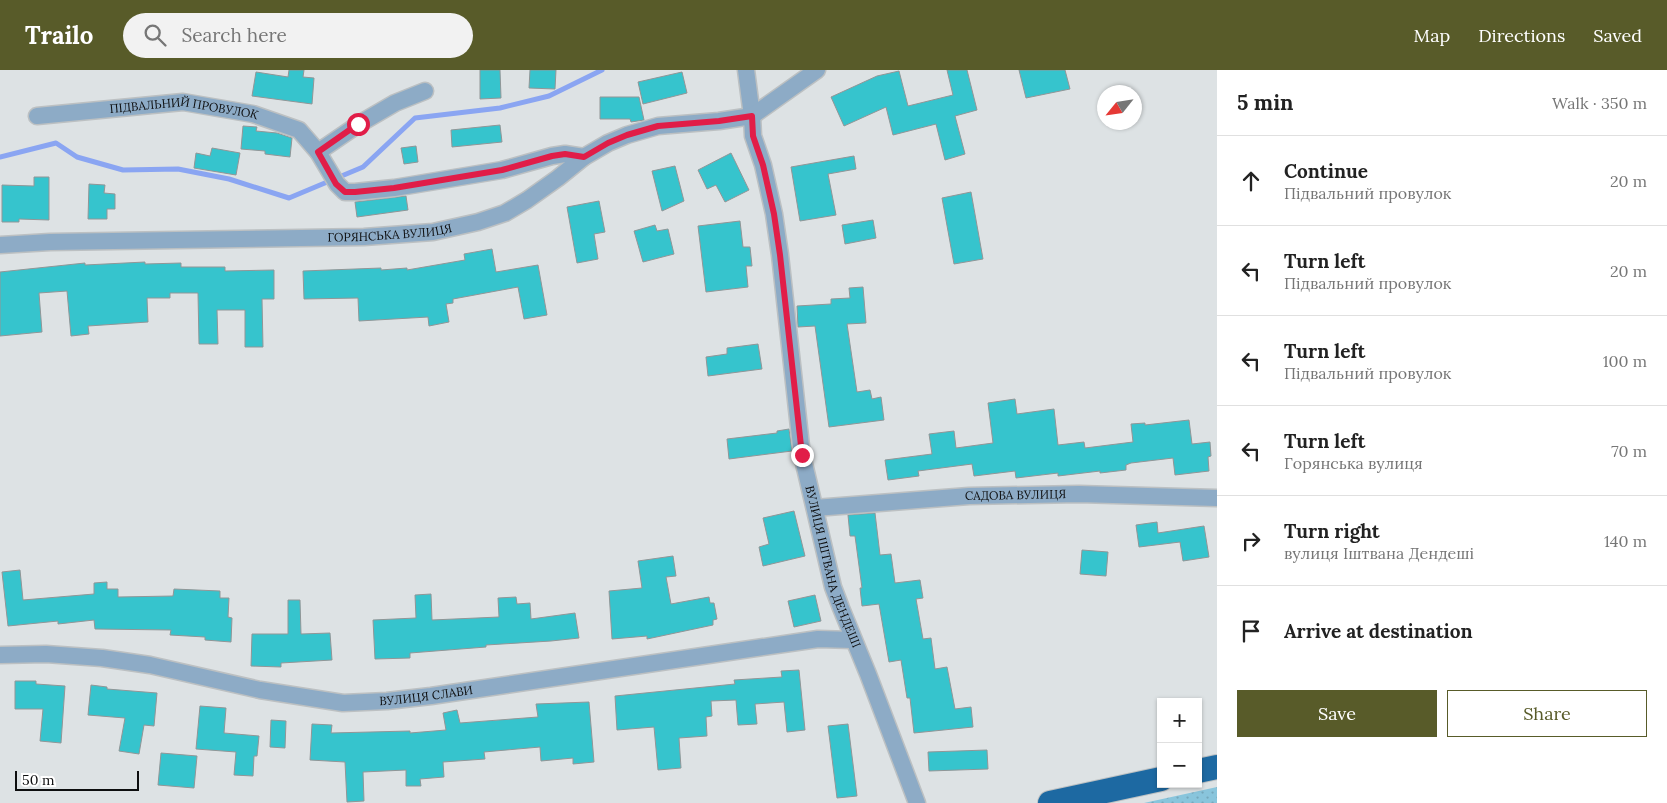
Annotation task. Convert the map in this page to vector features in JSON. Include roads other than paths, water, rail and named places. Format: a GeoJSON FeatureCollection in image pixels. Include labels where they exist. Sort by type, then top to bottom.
{"type":"FeatureCollection","features":[{"type":"Feature","properties":{"kind":"highway"},"geometry":{"type":"LineString","coordinates":[[1202,770],[1217,767]]}},
{"type":"Feature","properties":{"kind":"highway"},"geometry":{"type":"LineString","coordinates":[[1050,803],[1157,780]]}},
{"type":"Feature","properties":{"kind":"street","name":"ВУЛИЦЯ ІШТВАНА ДЕНДЕШІ"},"geometry":{"type":"LineString","coordinates":[[746,70],[753,136],[763,165],[774,214],[780,255],[802,455],[833,587],[917,803]]}},
{"type":"Feature","properties":{"kind":"street"},"geometry":{"type":"LineString","coordinates":[[752,116],[817,70]]}},
{"type":"Feature","properties":{"kind":"street"},"geometry":{"type":"LineString","coordinates":[[318,152],[358,124],[395,103],[425,91]]}},
{"type":"Feature","properties":{"kind":"street","name":"ПІДВАЛЬНИЙ ПРОВУЛОК"},"geometry":{"type":"LineString","coordinates":[[37,116],[183,102],[253,114],[299,130],[318,152],[334,179],[345,192],[394,188],[502,170],[565,154],[584,157]]}},
{"type":"Feature","properties":{"kind":"street","name":"ГОРЯНСЬКА ВУЛИЦЯ"},"geometry":{"type":"LineString","coordinates":[[0,245],[60,242],[364,237],[433,232],[478,222],[505,212],[535,195],[584,157],[608,143],[627,135],[658,126],[752,116]]}},
{"type":"Feature","properties":{"kind":"street","name":"САДОВА ВУЛИЦЯ"},"geometry":{"type":"LineString","coordinates":[[815,508],[969,496],[1079,494],[1217,498]]}},
{"type":"Feature","properties":{"kind":"street","name":"ВУЛИЦЯ СЛАВИ"},"geometry":{"type":"LineString","coordinates":[[0,655],[46,654],[102,658],[150,665],[260,690],[343,703],[431,696],[818,639],[853,640]]}},
{"type":"Feature","properties":{"kind":"waterway"},"geometry":{"type":"LineString","coordinates":[[0,157],[56,143],[77,157],[123,170],[178,169],[229,179],[289,198],[363,167],[415,118],[500,108],[549,96],[602,70]]}}]}
